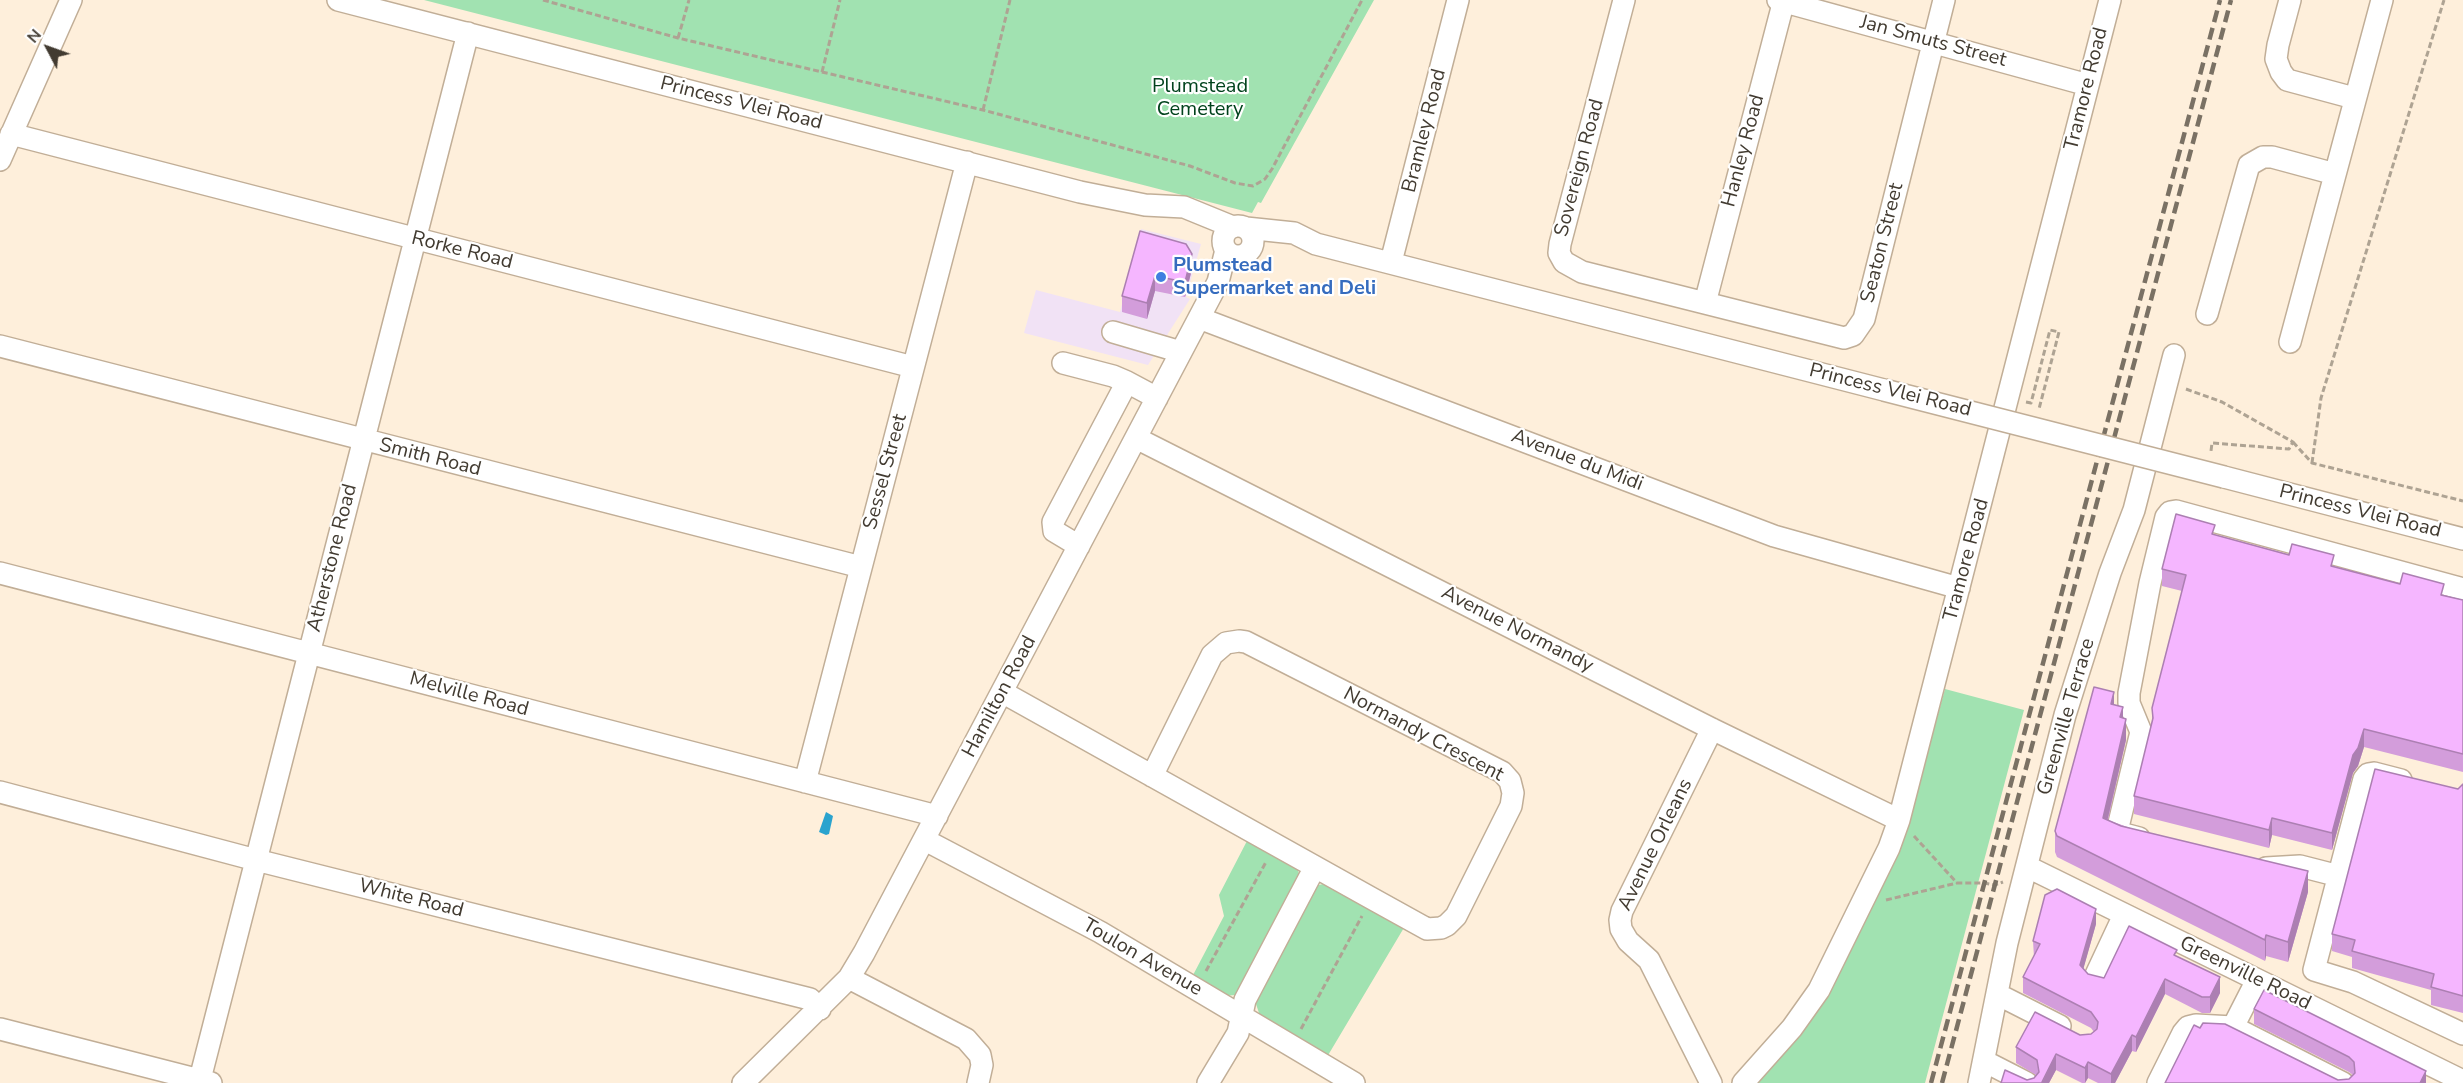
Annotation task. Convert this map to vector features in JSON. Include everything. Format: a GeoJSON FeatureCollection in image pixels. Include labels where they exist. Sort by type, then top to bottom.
{"type":"FeatureCollection","features":[{"type":"Feature","properties":{"kind":"street"},"geometry":{"type":"LineString","coordinates":[[0,160],[71,0]]}},
{"type":"Feature","properties":{"kind":"street","name":"Princess Vlei Road"},"geometry":{"type":"LineString","coordinates":[[338,0],[1080,192],[1145,205],[1184,207],[1237,242],[1316,244],[1391,262],[2463,539]]}},
{"type":"Feature","properties":{"kind":"street","name":"Bramley Road"},"geometry":{"type":"LineString","coordinates":[[1391,262],[1458,0]]}},
{"type":"Feature","properties":{"kind":"street","name":"Sovereign Road"},"geometry":{"type":"LineString","coordinates":[[1624,0],[1559,253],[1564,262],[1582,272],[1705,303]]}},
{"type":"Feature","properties":{"kind":"street","name":"Hanley Road"},"geometry":{"type":"LineString","coordinates":[[1705,303],[1782,0]]}},
{"type":"Feature","properties":{"kind":"street","name":"Jan Smuts Street"},"geometry":{"type":"LineString","coordinates":[[1782,0],[2088,85]]}},
{"type":"Feature","properties":{"kind":"street","name":"Seaton Street"},"geometry":{"type":"LineString","coordinates":[[1705,303],[1834,337],[1844,338],[1852,335],[1859,328],[1864,319],[1944,0]]}},
{"type":"Feature","properties":{"kind":"street","name":"Tramore Road"},"geometry":{"type":"LineString","coordinates":[[1743,1083],[1807,1011],[1889,848],[1899,820],[2110,0]]}},
{"type":"Feature","properties":{"kind":"street"},"geometry":{"type":"LineString","coordinates":[[2290,0],[2276,59],[2281,72],[2287,80],[2354,98]]}},
{"type":"Feature","properties":{"kind":"street"},"geometry":{"type":"LineString","coordinates":[[2290,342],[2382,0]]}},
{"type":"Feature","properties":{"kind":"street","name":"Atherstone Road"},"geometry":{"type":"LineString","coordinates":[[203,1082],[256,860],[468,33]]}},
{"type":"Feature","properties":{"kind":"street","name":"Rorke Road"},"geometry":{"type":"LineString","coordinates":[[11,134],[913,367]]}},
{"type":"Feature","properties":{"kind":"street"},"geometry":{"type":"LineString","coordinates":[[2207,315],[2249,165],[2263,157],[2272,157],[2335,174]]}},
{"type":"Feature","properties":{"kind":"street","name":"Sessel Street"},"geometry":{"type":"LineString","coordinates":[[805,782],[967,162]]}},
{"type":"Feature","properties":{"kind":"street","name":"Hamilton Road"},"geometry":{"type":"LineString","coordinates":[[743,1083],[849,978],[925,840],[1237,242]]}},
{"type":"Feature","properties":{"kind":"street","name":"Avenue du Midi"},"geometry":{"type":"LineString","coordinates":[[1199,318],[1774,536],[1959,588]]}},
{"type":"Feature","properties":{"kind":"street"},"geometry":{"type":"LineString","coordinates":[[1113,333],[1181,352]]}},
{"type":"Feature","properties":{"kind":"street","name":"Smith Road"},"geometry":{"type":"LineString","coordinates":[[0,346],[861,567]]}},
{"type":"Feature","properties":{"kind":"street","name":"Greenville Terrace"},"geometry":{"type":"LineString","coordinates":[[1979,1083],[2007,943],[2065,715],[2110,573],[2134,510],[2174,356]]}},
{"type":"Feature","properties":{"kind":"street"},"geometry":{"type":"LineString","coordinates":[[1063,363],[1113,376],[1157,398]]}},
{"type":"Feature","properties":{"kind":"street"},"geometry":{"type":"LineString","coordinates":[[1079,546],[1056,533],[1052,525],[1127,382]]}},
{"type":"Feature","properties":{"kind":"street","name":"Avenue Normandy"},"geometry":{"type":"LineString","coordinates":[[1136,438],[1712,729],[1899,820]]}},
{"type":"Feature","properties":{"kind":"street"},"geometry":{"type":"LineString","coordinates":[[2157,842],[2124,834],[2118,827],[2141,732],[2129,703],[2129,693],[2150,583],[2166,517],[2170,512],[2176,511],[2463,589]]}},
{"type":"Feature","properties":{"kind":"street","name":"Melville Road"},"geometry":{"type":"LineString","coordinates":[[0,573],[937,816]]}},
{"type":"Feature","properties":{"kind":"street","name":"Normandy Crescent"},"geometry":{"type":"LineString","coordinates":[[1002,692],[1152,776],[1276,845],[1315,867],[1427,928],[1441,928],[1452,921],[1511,806],[1514,793],[1506,776],[1239,640],[1226,643],[1212,655],[1152,776]]}},
{"type":"Feature","properties":{"kind":"street","name":"Avenue Orleans"},"geometry":{"type":"LineString","coordinates":[[1711,1083],[1649,960],[1628,941],[1621,929],[1620,920],[1622,911],[1712,729]]}},
{"type":"Feature","properties":{"kind":"street"},"geometry":{"type":"LineString","coordinates":[[2300,1001],[2314,970],[2366,776],[2374,773],[2420,785]]}},
{"type":"Feature","properties":{"kind":"street","name":"White Road"},"geometry":{"type":"LineString","coordinates":[[0,792],[256,860],[810,999],[820,1009]]}},
{"type":"Feature","properties":{"kind":"street","name":"Toulon Avenue"},"geometry":{"type":"LineString","coordinates":[[925,840],[1100,933],[1354,1083]]}},
{"type":"Feature","properties":{"kind":"street"},"geometry":{"type":"LineString","coordinates":[[2245,863],[2270,869],[2300,866],[2338,876]]}},
{"type":"Feature","properties":{"kind":"street"},"geometry":{"type":"LineString","coordinates":[[1208,1083],[1238,1034],[1245,1000],[1315,867]]}},
{"type":"Feature","properties":{"kind":"street","name":"Greenville Road"},"geometry":{"type":"LineString","coordinates":[[2028,867],[2461,1081]]}},
{"type":"Feature","properties":{"kind":"street"},"geometry":{"type":"LineString","coordinates":[[2094,979],[2124,915]]}},
{"type":"Feature","properties":{"kind":"street"},"geometry":{"type":"LineString","coordinates":[[2314,970],[2353,982],[2463,1034]]}},
{"type":"Feature","properties":{"kind":"street"},"geometry":{"type":"LineString","coordinates":[[849,978],[966,1039],[980,1055],[982,1065],[978,1083]]}},
{"type":"Feature","properties":{"kind":"street"},"geometry":{"type":"LineString","coordinates":[[2233,1027],[2257,980]]}},
{"type":"Feature","properties":{"kind":"street"},"geometry":{"type":"LineString","coordinates":[[1997,993],[2076,1034]]}},
{"type":"Feature","properties":{"kind":"street"},"geometry":{"type":"LineString","coordinates":[[2158,1083],[2183,1033],[2188,1027],[2196,1025],[2233,1027],[2343,1083]]}},
{"type":"Feature","properties":{"kind":"street"},"geometry":{"type":"LineString","coordinates":[[0,1029],[203,1082]]}},
{"type":"Feature","properties":{"kind":"street"},"geometry":{"type":"LineString","coordinates":[[1984,1061],[2026,1083]]}},
{"type":"Feature","properties":{"kind":"path"},"geometry":{"type":"LineString","coordinates":[[543,0],[678,38],[983,110],[1190,166],[1235,183],[1253,186],[1265,179],[1272,169],[1362,0]]}},
{"type":"Feature","properties":{"kind":"path"},"geometry":{"type":"LineString","coordinates":[[678,38],[688,0]]}},
{"type":"Feature","properties":{"kind":"path"},"geometry":{"type":"LineString","coordinates":[[822,72],[840,0]]}},
{"type":"Feature","properties":{"kind":"path"},"geometry":{"type":"LineString","coordinates":[[983,110],[1010,0]]}},
{"type":"Feature","properties":{"kind":"path"},"geometry":{"type":"LineString","coordinates":[[2312,463],[2321,398],[2444,0]]}},
{"type":"Feature","properties":{"kind":"path"},"geometry":{"type":"LineString","coordinates":[[2032,396],[2050,330],[2059,332],[2038,409]]}},
{"type":"Feature","properties":{"kind":"path"},"geometry":{"type":"LineString","coordinates":[[2167,383],[2222,402],[2293,442],[2312,463],[2463,501]]}},
{"type":"Feature","properties":{"kind":"path"},"geometry":{"type":"LineString","coordinates":[[2211,451],[2212,443],[2289,448],[2293,442]]}},
{"type":"Feature","properties":{"kind":"path"},"geometry":{"type":"LineString","coordinates":[[1899,820],[1958,883]]}},
{"type":"Feature","properties":{"kind":"path"},"geometry":{"type":"LineString","coordinates":[[1187,984],[1208,970],[1276,845]]}},
{"type":"Feature","properties":{"kind":"path"},"geometry":{"type":"LineString","coordinates":[[1861,906],[1958,883],[1995,885],[2028,867]]}},
{"type":"Feature","properties":{"kind":"path"},"geometry":{"type":"LineString","coordinates":[[1292,1046],[1371,898]]}},
{"type":"Feature","properties":{"kind":"shaded area"},"geometry":{"type":"Polygon","coordinates":[[[1141,229],[1201,244],[1186,297],[1190,299],[1148,365],[1024,333],[1036,290],[1120,312],[1141,229]]]}},
{"type":"Feature","properties":{"kind":"green space","name":"Plumstead Cemetery"},"geometry":{"type":"Polygon","coordinates":[[[424,0],[1374,0],[1261,203],[1258,202],[1252,213],[424,0]]]}},
{"type":"Feature","properties":{"kind":"green space"},"geometry":{"type":"Polygon","coordinates":[[[1945,689],[2024,710],[1925,1083],[1755,1083],[1909,819],[1945,689]]]}},
{"type":"Feature","properties":{"kind":"green space"},"geometry":{"type":"Polygon","coordinates":[[[1248,839],[1297,867],[1300,877],[1240,991],[1235,995],[1224,996],[1192,977],[1224,916],[1219,895],[1248,839]]]}},
{"type":"Feature","properties":{"kind":"green space"},"geometry":{"type":"Polygon","coordinates":[[[1327,883],[1405,926],[1327,1057],[1260,1016],[1255,1001],[1315,886],[1327,883]]]}},
{"type":"Feature","properties":{"kind":"water"},"geometry":{"type":"Polygon","coordinates":[[[826,812],[833,816],[829,834],[826,835],[819,832],[826,812]]]}},
{"type":"Feature","properties":{"kind":"building"},"geometry":{"type":"Polygon","coordinates":[[[1140,231],[1186,244],[1192,254],[1185,282],[1155,276],[1147,303],[1122,296],[1140,231]]]}},
{"type":"Feature","properties":{"kind":"building"},"geometry":{"type":"Polygon","coordinates":[[[2176,514],[2215,525],[2212,534],[2289,555],[2292,544],[2334,555],[2331,566],[2400,584],[2403,573],[2444,584],[2441,595],[2463,600],[2463,754],[2364,729],[2358,748],[2353,755],[2332,833],[2272,818],[2269,830],[2134,796],[2153,718],[2152,708],[2186,575],[2162,569],[2176,514]]]}},
{"type":"Feature","properties":{"kind":"building"},"geometry":{"type":"Polygon","coordinates":[[[2094,687],[2114,692],[2111,704],[2123,707],[2120,717],[2126,719],[2103,818],[2121,826],[2308,871],[2288,942],[2266,935],[2265,940],[2057,836],[2055,831],[2094,687]]]}},
{"type":"Feature","properties":{"kind":"building"},"geometry":{"type":"Polygon","coordinates":[[[2375,769],[2458,789],[2463,784],[2463,996],[2431,987],[2434,974],[2352,951],[2355,940],[2332,934],[2375,769]]]}},
{"type":"Feature","properties":{"kind":"building"},"geometry":{"type":"Polygon","coordinates":[[[2057,889],[2096,909],[2080,965],[2088,974],[2104,978],[2129,926],[2177,950],[2174,955],[2220,977],[2210,997],[2202,997],[2165,979],[2136,1037],[2132,1035],[2111,1074],[2088,1062],[2085,1068],[2056,1054],[2042,1082],[2044,1083],[2001,1083],[2005,1070],[2027,1080],[2034,1078],[2039,1072],[2037,1060],[2016,1047],[2035,1012],[2080,1035],[2091,1034],[2097,1029],[2098,1022],[2091,1012],[2023,977],[2040,944],[2033,941],[2045,895],[2057,889]]]}},
{"type":"Feature","properties":{"kind":"building"},"geometry":{"type":"Polygon","coordinates":[[[2264,990],[2426,1071],[2420,1083],[2165,1083],[2194,1025],[2200,1028],[2203,1023],[2225,1024],[2338,1080],[2349,1079],[2355,1073],[2354,1062],[2349,1057],[2254,1009],[2264,990]]]}},
{"type":"Feature","properties":{"kind":"railway"},"geometry":{"type":"LineString","coordinates":[[1931,1083],[2220,0]]}},
{"type":"Feature","properties":{"kind":"railway"},"geometry":{"type":"LineString","coordinates":[[1942,1083],[2231,0]]}},
{"type":"Feature","properties":{"kind":"place","name":"Plumstead Supermarket and Deli"},"geometry":{"type":"Point","coordinates":[1161,277]}}]}
